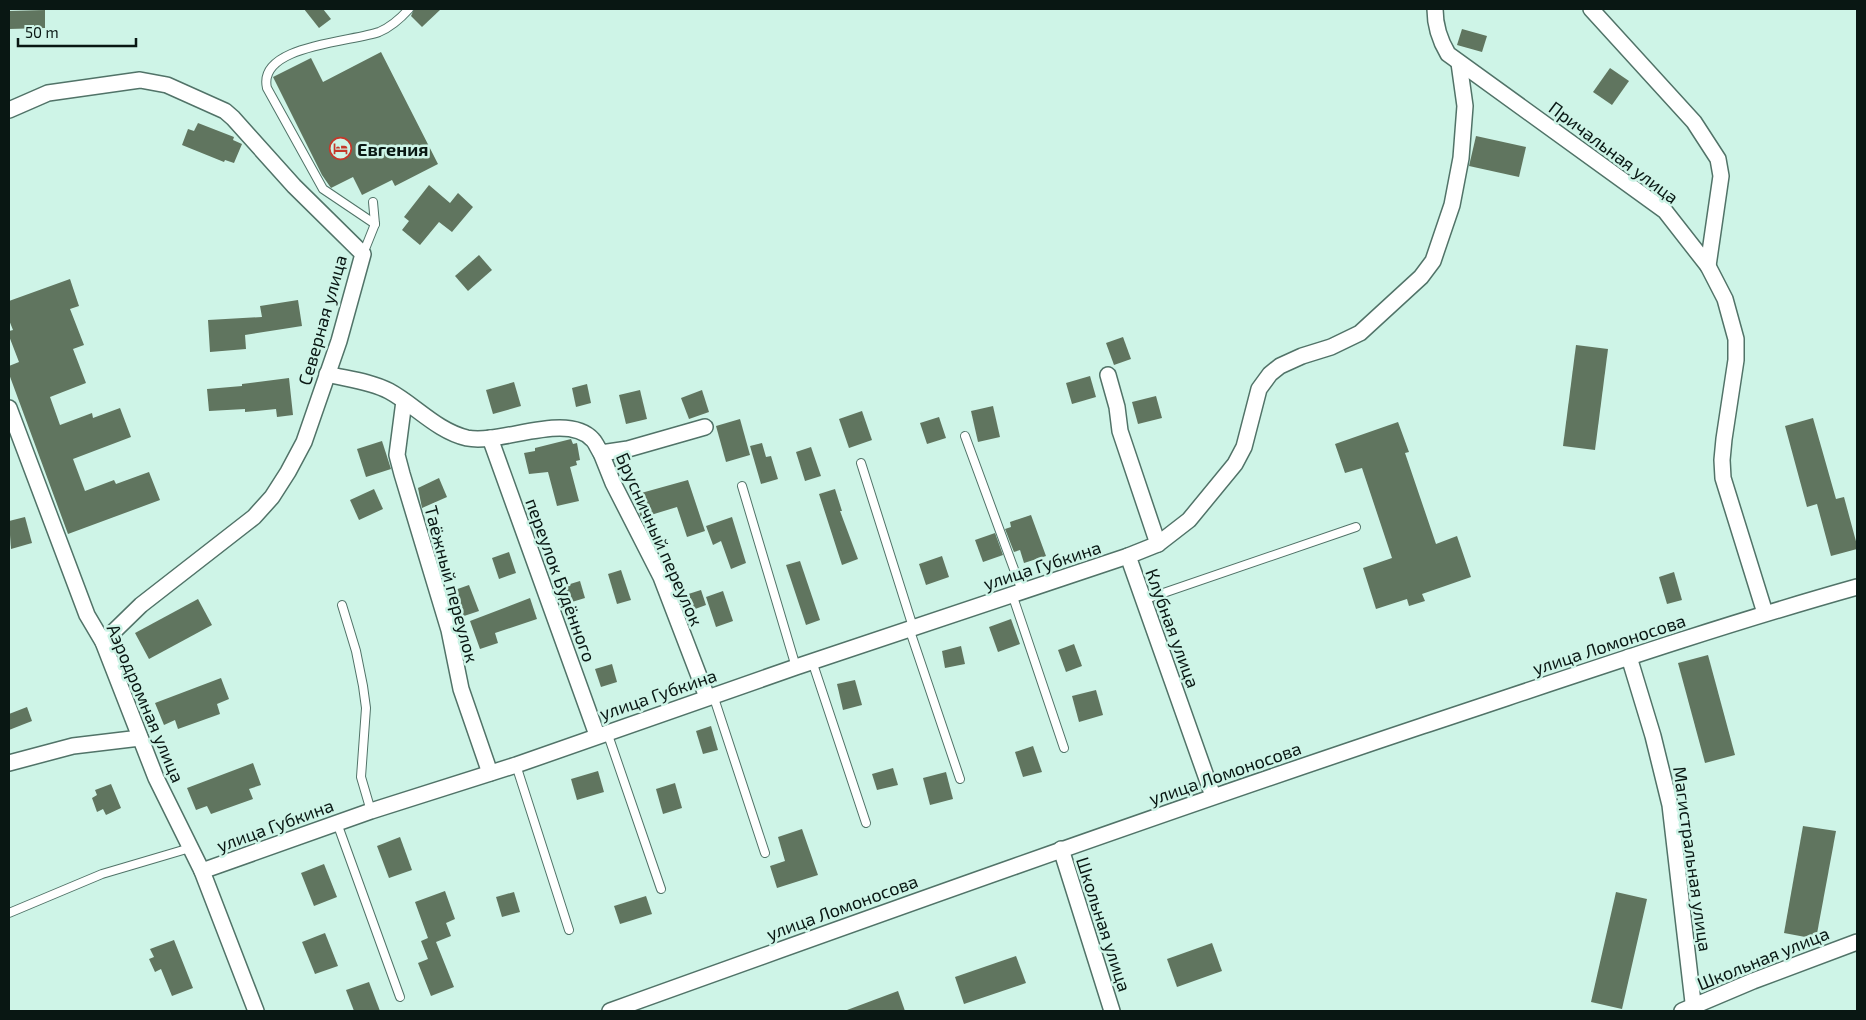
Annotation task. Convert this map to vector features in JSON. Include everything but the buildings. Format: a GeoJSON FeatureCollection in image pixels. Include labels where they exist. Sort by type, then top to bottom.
{"type":"FeatureCollection","features":[{"type":"Feature","properties":{"kind":"street","name":"Причальная улица"},"geometry":{"type":"LineString","coordinates":[[1435,9],[1436,28],[1440,41],[1448,54],[1459,64],[1665,211],[1708,266],[1725,299],[1736,339],[1736,360],[1724,439],[1723,478],[1764,613]]}},
{"type":"Feature","properties":{"kind":"street"},"geometry":{"type":"LineString","coordinates":[[1590,9],[1694,122],[1718,159],[1721,176],[1708,266]]}},
{"type":"Feature","properties":{"kind":"street"},"geometry":{"type":"LineString","coordinates":[[1158,544],[1189,520],[1235,464],[1244,447],[1259,389],[1270,374],[1280,366],[1302,356],[1348,341],[1360,333],[1422,277],[1433,261],[1452,204],[1462,149],[1465,106],[1459,64]]}},
{"type":"Feature","properties":{"kind":"street","name":"Северная улица"},"geometry":{"type":"LineString","coordinates":[[9,110],[48,93],[124,81],[140,80],[167,85],[225,111],[294,186],[363,254],[339,341],[304,442],[288,472],[272,496],[254,517],[141,605],[103,642]]}},
{"type":"Feature","properties":{"kind":"street","name":"Брусничный переулок"},"geometry":{"type":"LineString","coordinates":[[326,374],[377,385],[447,430],[466,438],[490,438],[549,429],[572,429],[584,433],[593,440],[661,578],[710,696]]}},
{"type":"Feature","properties":{"kind":"street","name":"Клубная улица"},"geometry":{"type":"LineString","coordinates":[[1108,375],[1117,407],[1120,432],[1158,544],[1128,556],[1214,796]]}},
{"type":"Feature","properties":{"kind":"street","name":"Таёжный переулок"},"geometry":{"type":"LineString","coordinates":[[404,401],[397,455],[449,630],[461,689],[490,773]]}},
{"type":"Feature","properties":{"kind":"street","name":"Аэродромная улица"},"geometry":{"type":"LineString","coordinates":[[9,408],[87,615],[103,642],[156,778],[202,871],[256,1011]]}},
{"type":"Feature","properties":{"kind":"street"},"geometry":{"type":"LineString","coordinates":[[600,453],[628,449],[705,427]]}},
{"type":"Feature","properties":{"kind":"street","name":"переулок Будённого"},"geometry":{"type":"LineString","coordinates":[[490,438],[602,733]]}},
{"type":"Feature","properties":{"kind":"street","name":"улица Губкина"},"geometry":{"type":"LineString","coordinates":[[202,871],[796,666],[1128,556]]}},
{"type":"Feature","properties":{"kind":"street","name":"улица Ломоносова"},"geometry":{"type":"LineString","coordinates":[[610,1011],[1214,796],[1764,613],[1857,587]]}},
{"type":"Feature","properties":{"kind":"street","name":"Магистральная улица"},"geometry":{"type":"LineString","coordinates":[[1629,657],[1657,752],[1670,805],[1690,1010]]}},
{"type":"Feature","properties":{"kind":"street"},"geometry":{"type":"LineString","coordinates":[[9,763],[73,746],[140,738]]}},
{"type":"Feature","properties":{"kind":"street","name":"Школьная улица"},"geometry":{"type":"LineString","coordinates":[[1061,849],[1112,1011]]}},
{"type":"Feature","properties":{"kind":"street","name":"Школьная улица"},"geometry":{"type":"LineString","coordinates":[[1690,1010],[1762,977],[1857,942]]}},
{"type":"Feature","properties":{"kind":"lane"},"geometry":{"type":"LineString","coordinates":[[375,224],[323,189],[267,88],[265,80],[268,69],[275,64],[308,48],[378,32],[396,22],[409,9]]}},
{"type":"Feature","properties":{"kind":"lane"},"geometry":{"type":"LineString","coordinates":[[363,254],[375,224],[373,202]]}},
{"type":"Feature","properties":{"kind":"lane"},"geometry":{"type":"LineString","coordinates":[[966,436],[1017,593],[1064,748]]}},
{"type":"Feature","properties":{"kind":"lane"},"geometry":{"type":"LineString","coordinates":[[861,463],[960,779]]}},
{"type":"Feature","properties":{"kind":"lane"},"geometry":{"type":"LineString","coordinates":[[742,486],[796,666]]}},
{"type":"Feature","properties":{"kind":"lane"},"geometry":{"type":"LineString","coordinates":[[1144,600],[1356,527]]}},
{"type":"Feature","properties":{"kind":"lane"},"geometry":{"type":"LineString","coordinates":[[342,605],[356,651],[363,686],[366,708],[361,777],[372,811]]}},
{"type":"Feature","properties":{"kind":"lane"},"geometry":{"type":"LineString","coordinates":[[812,661],[866,823]]}},
{"type":"Feature","properties":{"kind":"lane","name":"Брусничный переулок"},"geometry":{"type":"LineString","coordinates":[[710,696],[765,853]]}},
{"type":"Feature","properties":{"kind":"lane","name":"переулок Будённого"},"geometry":{"type":"LineString","coordinates":[[602,733],[661,889]]}},
{"type":"Feature","properties":{"kind":"lane"},"geometry":{"type":"LineString","coordinates":[[516,764],[569,930]]}},
{"type":"Feature","properties":{"kind":"lane"},"geometry":{"type":"LineString","coordinates":[[337,823],[400,998]]}},
{"type":"Feature","properties":{"kind":"lane"},"geometry":{"type":"LineString","coordinates":[[9,913],[95,876],[190,848]]}},
{"type":"Feature","properties":{"kind":"place","name":"Евгения"},"geometry":{"type":"Point","coordinates":[341,149]}}]}
